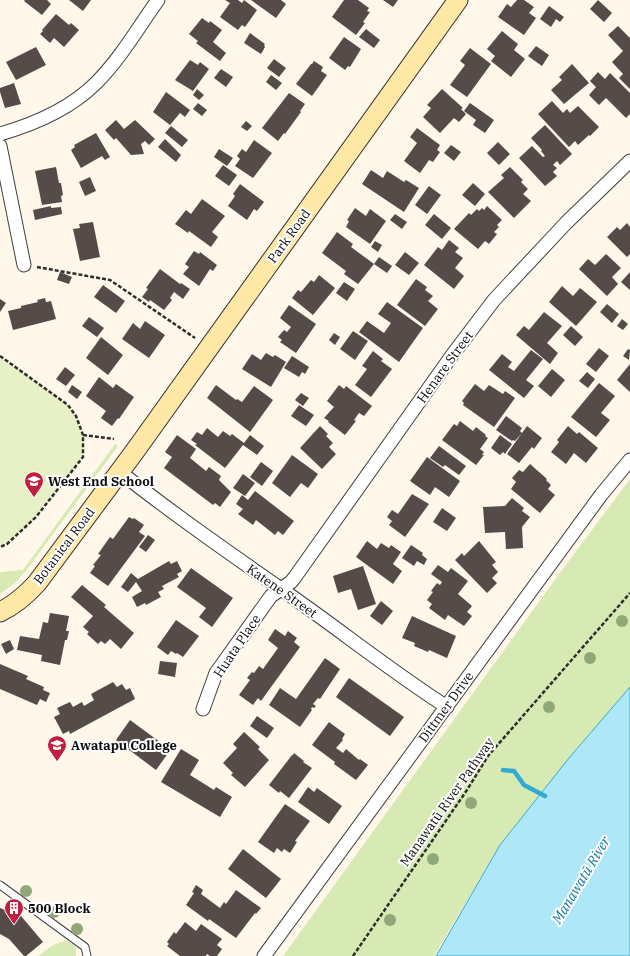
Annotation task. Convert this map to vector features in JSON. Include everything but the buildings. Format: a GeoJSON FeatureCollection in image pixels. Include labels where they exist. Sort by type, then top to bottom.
{"type":"FeatureCollection","features":[{"type":"Feature","properties":{"kind":"main road","name":"Park Road"},"geometry":{"type":"LineString","coordinates":[[120,472],[458,0]]}},
{"type":"Feature","properties":{"kind":"main road","name":"Botanical Road"},"geometry":{"type":"LineString","coordinates":[[0,612],[26,595],[37,583],[120,472]]}},
{"type":"Feature","properties":{"kind":"street"},"geometry":{"type":"LineString","coordinates":[[0,134],[20,128],[58,111],[95,83],[110,67],[158,0]]}},
{"type":"Feature","properties":{"kind":"street"},"geometry":{"type":"LineString","coordinates":[[0,146],[24,265]]}},
{"type":"Feature","properties":{"kind":"street","name":"Henare Street"},"geometry":{"type":"LineString","coordinates":[[281,589],[295,577],[453,354],[494,300],[566,223],[630,161]]}},
{"type":"Feature","properties":{"kind":"street","name":"Dittmer Drive"},"geometry":{"type":"LineString","coordinates":[[264,956],[601,495],[630,460]]}},
{"type":"Feature","properties":{"kind":"street","name":"Katene Street"},"geometry":{"type":"LineString","coordinates":[[120,472],[173,512],[446,707]]}},
{"type":"Feature","properties":{"kind":"street","name":"Huata Place"},"geometry":{"type":"LineString","coordinates":[[203,709],[216,673],[271,596],[281,589]]}},
{"type":"Feature","properties":{"kind":"lane"},"geometry":{"type":"LineString","coordinates":[[0,885],[85,947],[87,956]]}},
{"type":"Feature","properties":{"kind":"path"},"geometry":{"type":"LineString","coordinates":[[24,265],[110,280],[209,348]]}},
{"type":"Feature","properties":{"kind":"path"},"geometry":{"type":"LineString","coordinates":[[0,356],[68,405],[76,416],[83,435],[83,457],[36,517],[7,544],[0,547]]}},
{"type":"Feature","properties":{"kind":"path"},"geometry":{"type":"LineString","coordinates":[[83,435],[114,439]]}},
{"type":"Feature","properties":{"kind":"path","name":"Manawatū River Pathway"},"geometry":{"type":"LineString","coordinates":[[353,956],[467,790],[488,756],[630,593]]}},
{"type":"Feature","properties":{"kind":"green space","name":"West End School"},"geometry":{"type":"Polygon","coordinates":[[[0,356],[68,405],[76,416],[83,435],[83,457],[36,517],[7,544],[0,547],[0,356]]]}},
{"type":"Feature","properties":{"kind":"green space"},"geometry":{"type":"Polygon","coordinates":[[[115,444],[118,446],[25,572],[15,583],[0,594],[0,572],[23,570],[115,444]]]}},
{"type":"Feature","properties":{"kind":"green space"},"geometry":{"type":"Polygon","coordinates":[[[630,479],[630,687],[569,758],[500,845],[434,956],[283,956],[559,574],[630,479]]]}},
{"type":"Feature","properties":{"kind":"green space"},"geometry":{"type":"Polygon","coordinates":[[[67,940],[76,947],[76,956],[38,956],[53,945],[67,940]]]}},
{"type":"Feature","properties":{"kind":"water","name":"Manawatū River"},"geometry":{"type":"Polygon","coordinates":[[[630,687],[630,956],[436,956],[500,845],[569,758],[630,687]]]}},
{"type":"Feature","properties":{"kind":"waterway"},"geometry":{"type":"LineString","coordinates":[[503,770],[514,771],[524,785],[545,796]]}},
{"type":"Feature","properties":{"kind":"place","name":"West End School"},"geometry":{"type":"Point","coordinates":[34,498]}},
{"type":"Feature","properties":{"kind":"place","name":"Awatapu College"},"geometry":{"type":"Point","coordinates":[57,762]}},
{"type":"Feature","properties":{"kind":"place","name":"500 Block"},"geometry":{"type":"Point","coordinates":[14,925]}}]}
